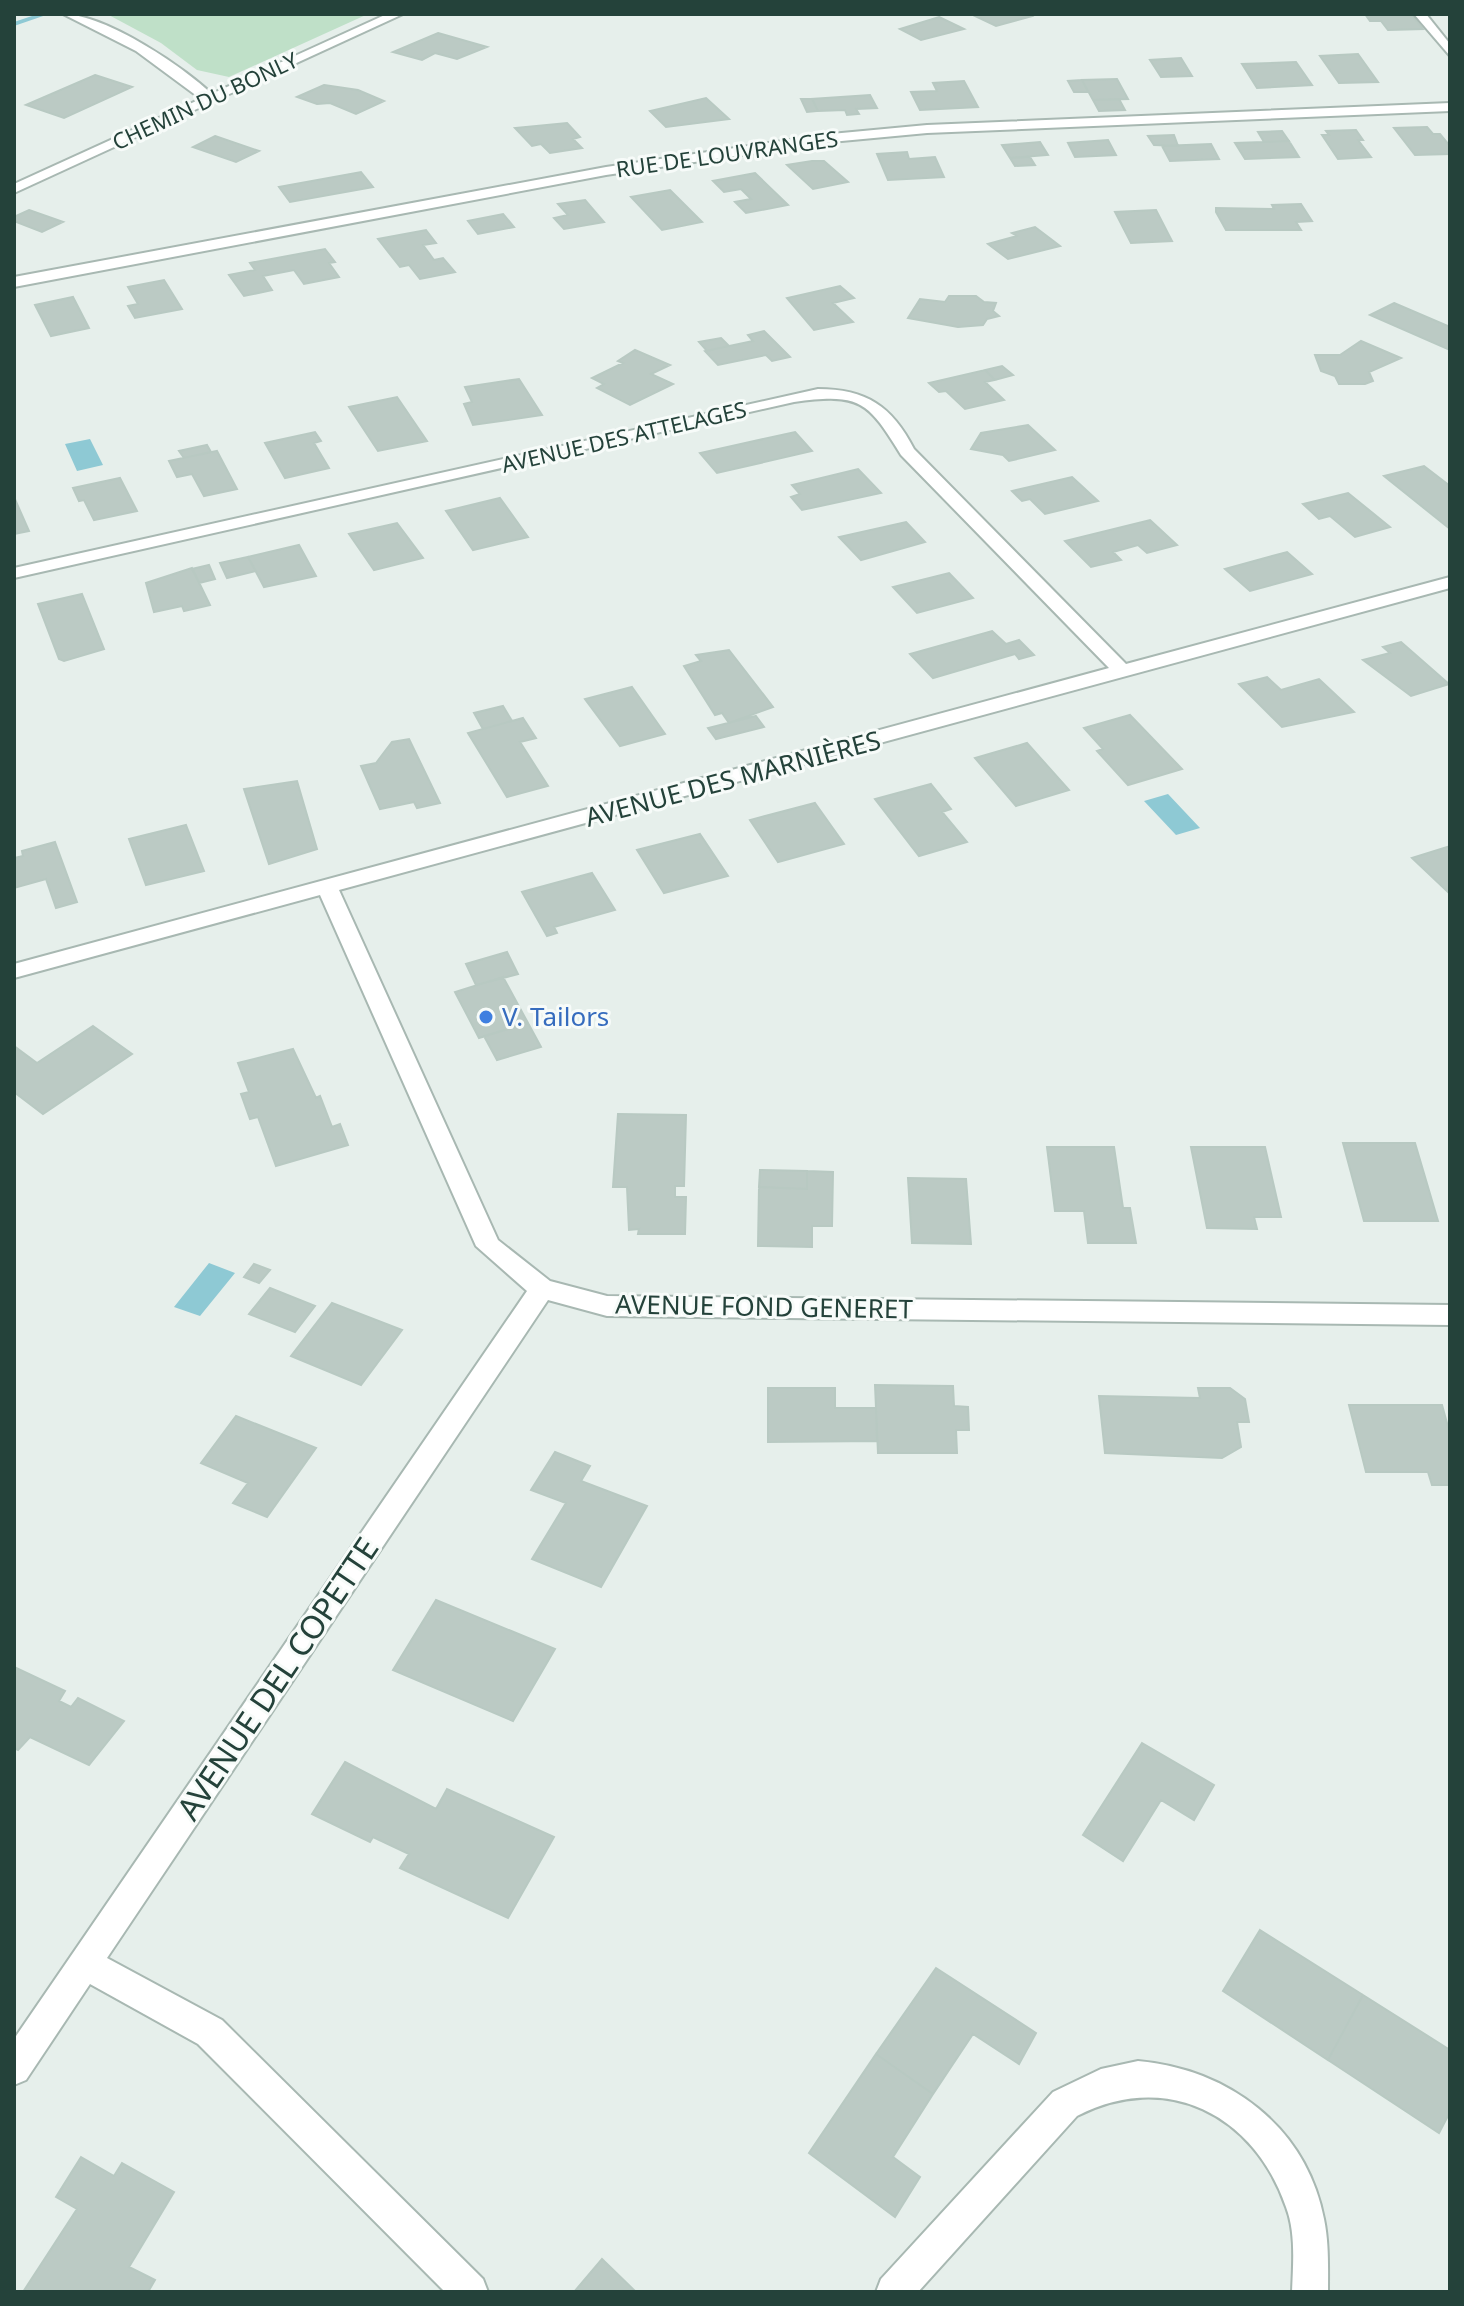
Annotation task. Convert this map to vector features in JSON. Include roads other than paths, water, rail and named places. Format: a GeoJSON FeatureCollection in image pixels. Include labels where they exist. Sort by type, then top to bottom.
{"type":"FeatureCollection","features":[{"type":"Feature","properties":{"kind":"street"},"geometry":{"type":"LineString","coordinates":[[69,14],[140,48],[210,99]]}},
{"type":"Feature","properties":{"kind":"street","name":"CHEMIN DU BONLY"},"geometry":{"type":"LineString","coordinates":[[14,189],[397,14]]}},
{"type":"Feature","properties":{"kind":"street"},"geometry":{"type":"LineString","coordinates":[[1420,14],[1450,52]]}},
{"type":"Feature","properties":{"kind":"street","name":"RUE DE LOUVRANGES"},"geometry":{"type":"LineString","coordinates":[[14,282],[606,171],[831,138],[927,129],[1450,107]]}},
{"type":"Feature","properties":{"kind":"street","name":"AVENUE DES ATTELAGES"},"geometry":{"type":"LineString","coordinates":[[14,573],[747,410],[793,396],[828,391],[870,402],[892,422],[907,451],[1124,673]]}},
{"type":"Feature","properties":{"kind":"street","name":"AVENUE DES MARNIÈRES"},"geometry":{"type":"LineString","coordinates":[[14,971],[1124,673],[1450,582]]}},
{"type":"Feature","properties":{"kind":"street","name":"AVENUE FOND GENERET"},"geometry":{"type":"LineString","coordinates":[[327,888],[488,1246],[542,1289],[607,1306],[1450,1315]]}},
{"type":"Feature","properties":{"kind":"street","name":"AVENUE DEL COPETTE"},"geometry":{"type":"LineString","coordinates":[[14,2068],[542,1289]]}},
{"type":"Feature","properties":{"kind":"street"},"geometry":{"type":"LineString","coordinates":[[85,1963],[210,2032],[470,2292]]}},
{"type":"Feature","properties":{"kind":"street"},"geometry":{"type":"LineString","coordinates":[[894,2292],[1065,2104],[1108,2082],[1150,2077],[1183,2084],[1227,2103],[1256,2127],[1282,2159],[1307,2217],[1310,2292]]}},
{"type":"Feature","properties":{"kind":"water"},"geometry":{"type":"Polygon","coordinates":[[[90,439],[103,465],[77,471],[65,444],[90,439]]]}},
{"type":"Feature","properties":{"kind":"water"},"geometry":{"type":"Polygon","coordinates":[[[1168,794],[1200,828],[1176,835],[1144,801],[1168,794]]]}},
{"type":"Feature","properties":{"kind":"water"},"geometry":{"type":"Polygon","coordinates":[[[209,1263],[235,1273],[200,1316],[174,1307],[209,1263]]]}},
{"type":"Feature","properties":{"kind":"waterway"},"geometry":{"type":"LineString","coordinates":[[14,24],[45,14]]}},
{"type":"Feature","properties":{"kind":"place","name":"V. Tailors"},"geometry":{"type":"Point","coordinates":[486,1017]}}]}
